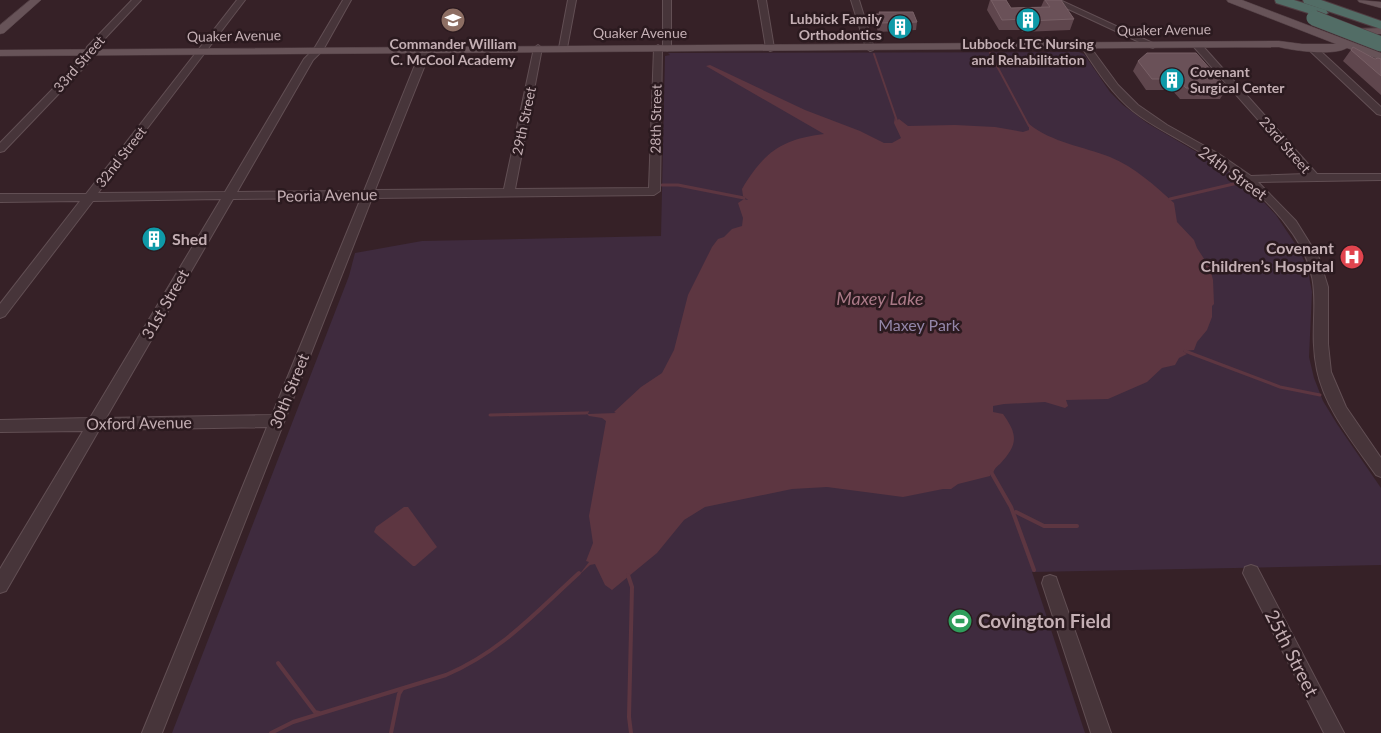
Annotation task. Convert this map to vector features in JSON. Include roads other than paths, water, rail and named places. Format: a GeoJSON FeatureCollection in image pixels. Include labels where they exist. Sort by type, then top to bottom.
{"type":"FeatureCollection","features":[{"type":"Feature","properties":{"kind":"highway"},"geometry":{"type":"LineString","coordinates":[[1270,0],[1381,43]]}},
{"type":"Feature","properties":{"kind":"highway"},"geometry":{"type":"LineString","coordinates":[[1281,0],[1381,33]]}},
{"type":"Feature","properties":{"kind":"highway"},"geometry":{"type":"LineString","coordinates":[[1309,0],[1377,21]]}},
{"type":"Feature","properties":{"kind":"highway"},"geometry":{"type":"LineString","coordinates":[[1318,0],[1377,21]]}},
{"type":"Feature","properties":{"kind":"main road"},"geometry":{"type":"LineString","coordinates":[[0,31],[36,0]]}},
{"type":"Feature","properties":{"kind":"main road"},"geometry":{"type":"LineString","coordinates":[[1232,0],[1381,57]]}},
{"type":"Feature","properties":{"kind":"main road"},"geometry":{"type":"LineString","coordinates":[[1363,0],[1381,6]]}},
{"type":"Feature","properties":{"kind":"main road"},"geometry":{"type":"LineString","coordinates":[[1288,21],[1335,32],[1381,33]]}},
{"type":"Feature","properties":{"kind":"main road"},"geometry":{"type":"LineString","coordinates":[[1288,21],[1300,33],[1300,37],[1295,40]]}},
{"type":"Feature","properties":{"kind":"main road","name":"Quaker Avenue"},"geometry":{"type":"LineString","coordinates":[[1279,44],[1286,40],[1330,39],[1345,42],[1381,43]]}},
{"type":"Feature","properties":{"kind":"main road","name":"Quaker Avenue"},"geometry":{"type":"LineString","coordinates":[[0,53],[1279,44],[1295,48],[1312,48],[1342,47],[1345,42]]}},
{"type":"Feature","properties":{"kind":"street","name":"33rd Street"},"geometry":{"type":"LineString","coordinates":[[0,149],[87,59],[90,49],[137,0]]}},
{"type":"Feature","properties":{"kind":"street","name":"32nd Street"},"geometry":{"type":"LineString","coordinates":[[0,313],[241,0]]}},
{"type":"Feature","properties":{"kind":"street","name":"31st Street"},"geometry":{"type":"LineString","coordinates":[[0,585],[309,59],[318,50],[347,0]]}},
{"type":"Feature","properties":{"kind":"street"},"geometry":{"type":"LineString","coordinates":[[563,48],[572,0]]}},
{"type":"Feature","properties":{"kind":"street","name":"28th Street"},"geometry":{"type":"LineString","coordinates":[[654,191],[662,48],[667,0]]}},
{"type":"Feature","properties":{"kind":"street"},"geometry":{"type":"LineString","coordinates":[[762,0],[770,48]]}},
{"type":"Feature","properties":{"kind":"street"},"geometry":{"type":"LineString","coordinates":[[855,0],[870,48]]}},
{"type":"Feature","properties":{"kind":"street"},"geometry":{"type":"LineString","coordinates":[[1053,0],[1153,45]]}},
{"type":"Feature","properties":{"kind":"street","name":"23rd Street"},"geometry":{"type":"LineString","coordinates":[[1197,45],[1314,177]]}},
{"type":"Feature","properties":{"kind":"street","name":"24th Street"},"geometry":{"type":"LineString","coordinates":[[1085,46],[1113,86],[1136,109],[1219,159],[1249,180],[1272,201],[1293,225],[1312,257],[1322,295],[1321,356],[1327,380],[1338,407],[1381,470]]}},
{"type":"Feature","properties":{"kind":"street","name":"29th Street"},"geometry":{"type":"LineString","coordinates":[[509,192],[538,48]]}},
{"type":"Feature","properties":{"kind":"street"},"geometry":{"type":"LineString","coordinates":[[1312,48],[1381,112]]}},
{"type":"Feature","properties":{"kind":"street","name":"30th Street"},"geometry":{"type":"LineString","coordinates":[[152,733],[426,50]]}},
{"type":"Feature","properties":{"kind":"street"},"geometry":{"type":"LineString","coordinates":[[1249,180],[1314,177],[1381,177]]}},
{"type":"Feature","properties":{"kind":"street","name":"Peoria Avenue"},"geometry":{"type":"LineString","coordinates":[[0,198],[654,191]]}},
{"type":"Feature","properties":{"kind":"street","name":"Oxford Avenue"},"geometry":{"type":"LineString","coordinates":[[0,426],[278,421]]}},
{"type":"Feature","properties":{"kind":"street","name":"25th Street"},"geometry":{"type":"LineString","coordinates":[[1251,574],[1334,733]]}},
{"type":"Feature","properties":{"kind":"street"},"geometry":{"type":"LineString","coordinates":[[1050,583],[1101,733]]}},
{"type":"Feature","properties":{"kind":"water","name":"Maxey Lake"},"geometry":{"type":"Polygon","coordinates":[[[710,65],[805,110],[860,131],[884,143],[892,143],[901,138],[894,123],[895,116],[896,121],[899,119],[908,126],[955,125],[995,127],[1023,132],[1029,130],[1029,124],[1048,136],[1119,161],[1144,177],[1174,203],[1177,222],[1194,240],[1210,268],[1213,280],[1214,304],[1207,330],[1197,342],[1194,350],[1183,351],[1187,354],[1179,358],[1175,365],[1162,368],[1147,382],[1108,399],[1066,400],[1068,406],[1065,408],[1045,402],[993,406],[993,412],[1003,414],[1012,428],[1014,440],[1010,451],[995,468],[993,474],[991,470],[990,476],[958,484],[951,489],[903,497],[827,487],[792,489],[705,507],[684,520],[657,553],[612,590],[605,585],[595,564],[590,565],[579,575],[589,562],[586,561],[593,543],[589,516],[606,421],[602,418],[589,416],[585,412],[589,411],[588,414],[616,413],[614,412],[641,387],[662,373],[674,350],[688,295],[712,247],[718,239],[724,237],[732,229],[742,226],[743,218],[738,203],[744,199],[748,200],[743,196],[742,189],[750,176],[767,157],[785,144],[809,136],[824,134],[706,66],[710,65]]]}},
{"type":"Feature","properties":{"kind":"water"},"geometry":{"type":"Polygon","coordinates":[[[404,507],[408,507],[437,547],[415,566],[374,532],[376,527],[404,507]]]}},
{"type":"Feature","properties":{"kind":"waterway"},"geometry":{"type":"LineString","coordinates":[[990,53],[1029,126]]}},
{"type":"Feature","properties":{"kind":"waterway"},"geometry":{"type":"LineString","coordinates":[[874,54],[897,121]]}},
{"type":"Feature","properties":{"kind":"waterway"},"geometry":{"type":"LineString","coordinates":[[1170,199],[1246,181]]}},
{"type":"Feature","properties":{"kind":"waterway"},"geometry":{"type":"LineString","coordinates":[[662,185],[678,185],[744,198]]}},
{"type":"Feature","properties":{"kind":"waterway"},"geometry":{"type":"LineString","coordinates":[[1185,351],[1280,387],[1320,395]]}},
{"type":"Feature","properties":{"kind":"waterway"},"geometry":{"type":"LineString","coordinates":[[490,415],[586,413]]}},
{"type":"Feature","properties":{"kind":"waterway"},"geometry":{"type":"LineString","coordinates":[[991,472],[1011,507],[1034,570]]}},
{"type":"Feature","properties":{"kind":"waterway"},"geometry":{"type":"LineString","coordinates":[[1016,512],[1044,526],[1077,526]]}},
{"type":"Feature","properties":{"kind":"waterway"},"geometry":{"type":"LineString","coordinates":[[271,733],[293,722],[446,675],[466,665],[484,655],[517,630],[579,573]]}},
{"type":"Feature","properties":{"kind":"waterway"},"geometry":{"type":"LineString","coordinates":[[628,575],[632,587],[629,717],[631,733]]}},
{"type":"Feature","properties":{"kind":"waterway"},"geometry":{"type":"LineString","coordinates":[[278,663],[315,712],[319,713]]}},
{"type":"Feature","properties":{"kind":"waterway"},"geometry":{"type":"LineString","coordinates":[[391,733],[399,694],[402,689]]}},
{"type":"Feature","properties":{"kind":"place","name":"Commander William C. McCool Academy"},"geometry":{"type":"Point","coordinates":[453,20]}},
{"type":"Feature","properties":{"kind":"place","name":"Lubbock LTC Nursing and Rehabilitation"},"geometry":{"type":"Point","coordinates":[1028,20]}},
{"type":"Feature","properties":{"kind":"place","name":"Lubbick Family Orthodontics"},"geometry":{"type":"Point","coordinates":[900,27]}},
{"type":"Feature","properties":{"kind":"place","name":"Covenant Surgical Center"},"geometry":{"type":"Point","coordinates":[1172,80]}},
{"type":"Feature","properties":{"kind":"place","name":"Shed"},"geometry":{"type":"Point","coordinates":[154,239]}},
{"type":"Feature","properties":{"kind":"place","name":"Covenant Children’s Hospital"},"geometry":{"type":"Point","coordinates":[1352,257]}},
{"type":"Feature","properties":{"kind":"place","name":"Covington Field"},"geometry":{"type":"Point","coordinates":[960,621]}},
{"type":"Feature","properties":{"kind":"park label","name":"Maxey Park"},"geometry":{"type":"Point","coordinates":[919,325]}}]}
